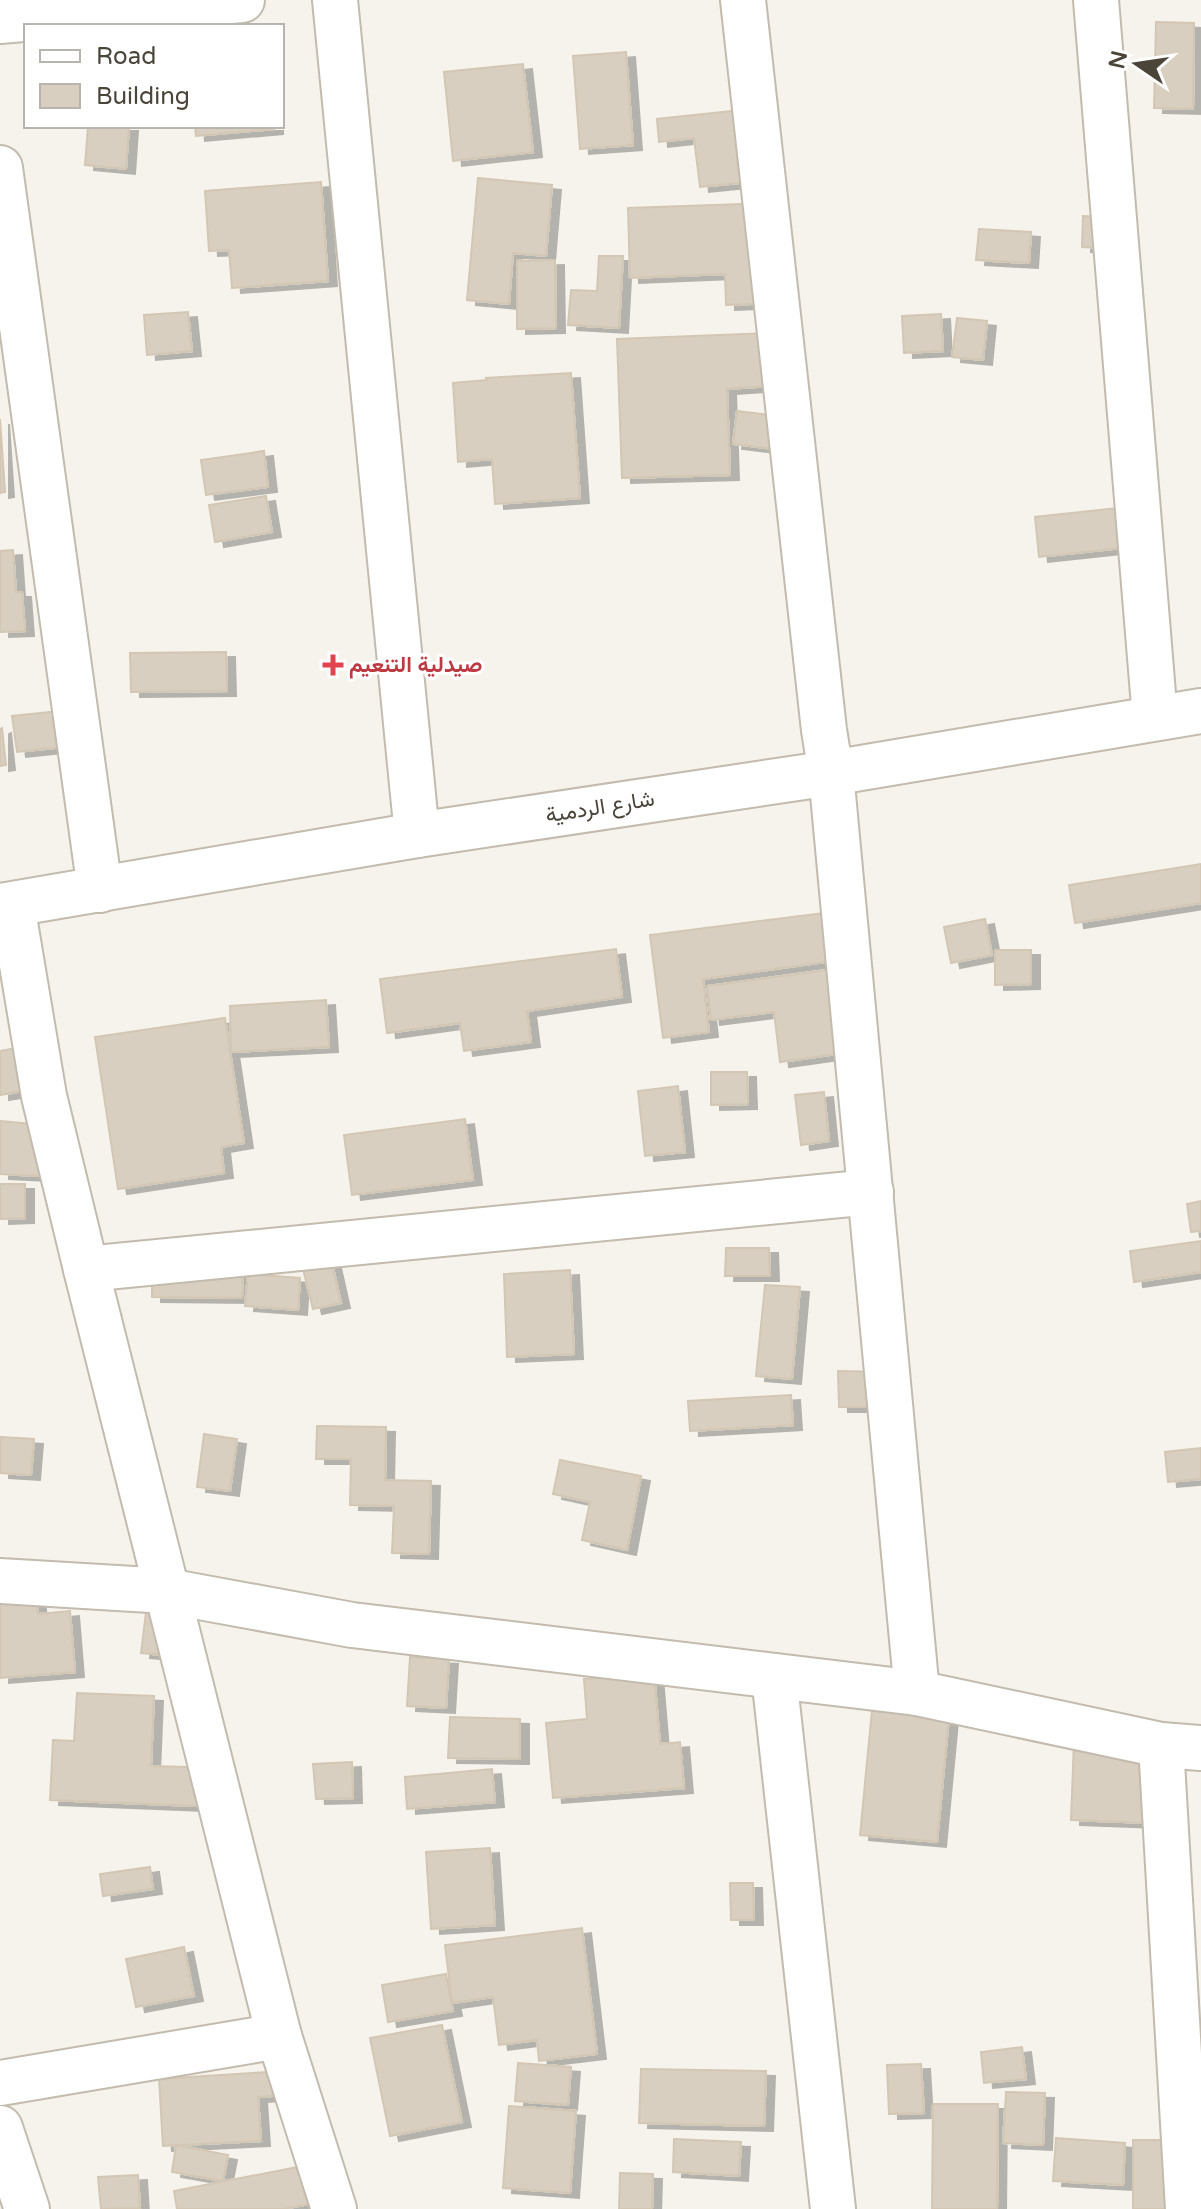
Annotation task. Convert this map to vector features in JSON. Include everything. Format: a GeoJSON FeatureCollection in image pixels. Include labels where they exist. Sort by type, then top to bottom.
{"type":"FeatureCollection","features":[{"type":"Feature","properties":{"kind":"street"},"geometry":{"type":"LineString","coordinates":[[0,21],[242,0]]}},
{"type":"Feature","properties":{"kind":"street"},"geometry":{"type":"LineString","coordinates":[[335,0],[417,835]]}},
{"type":"Feature","properties":{"kind":"street"},"geometry":{"type":"LineString","coordinates":[[743,0],[831,773],[917,1693]]}},
{"type":"Feature","properties":{"kind":"street"},"geometry":{"type":"LineString","coordinates":[[1096,0],[1155,718]]}},
{"type":"Feature","properties":{"kind":"street"},"geometry":{"type":"LineString","coordinates":[[0,168],[100,890]]}},
{"type":"Feature","properties":{"kind":"street","name":"شارع الردمية"},"geometry":{"type":"LineString","coordinates":[[6,906],[417,835],[831,773],[1201,711]]}},
{"type":"Feature","properties":{"kind":"street"},"geometry":{"type":"LineString","coordinates":[[6,906],[44,1096],[279,2036],[334,2209]]}},
{"type":"Feature","properties":{"kind":"street"},"geometry":{"type":"LineString","coordinates":[[86,1269],[871,1192]]}},
{"type":"Feature","properties":{"kind":"street"},"geometry":{"type":"LineString","coordinates":[[0,1581],[167,1591],[352,1625],[917,1693],[1181,1746],[1188,2209]]}},
{"type":"Feature","properties":{"kind":"street"},"geometry":{"type":"LineString","coordinates":[[774,1676],[833,2209]]}},
{"type":"Feature","properties":{"kind":"street"},"geometry":{"type":"LineString","coordinates":[[0,2083],[279,2036]]}},
{"type":"Feature","properties":{"kind":"street"},"geometry":{"type":"LineString","coordinates":[[0,2128],[27,2209]]}},
{"type":"Feature","properties":{"kind":"building"},"geometry":{"type":"Polygon","coordinates":[[[1156,22],[1194,23],[1193,109],[1154,108],[1156,22]]]}},
{"type":"Feature","properties":{"kind":"building"},"geometry":{"type":"Polygon","coordinates":[[[626,52],[633,145],[580,149],[573,56],[626,52]]]}},
{"type":"Feature","properties":{"kind":"building"},"geometry":{"type":"Polygon","coordinates":[[[523,64],[533,152],[453,161],[444,72],[523,64]]]}},
{"type":"Feature","properties":{"kind":"building"},"geometry":{"type":"Polygon","coordinates":[[[750,109],[758,181],[700,187],[694,138],[659,142],[657,119],[750,109]]]}},
{"type":"Feature","properties":{"kind":"building"},"geometry":{"type":"Polygon","coordinates":[[[88,128],[129,128],[126,169],[85,165],[88,128]]]}},
{"type":"Feature","properties":{"kind":"building"},"geometry":{"type":"Polygon","coordinates":[[[195,128],[274,128],[274,129],[196,136],[195,128]]]}},
{"type":"Feature","properties":{"kind":"building"},"geometry":{"type":"Polygon","coordinates":[[[478,178],[552,185],[546,256],[513,253],[509,304],[467,300],[478,178]]]}},
{"type":"Feature","properties":{"kind":"building"},"geometry":{"type":"Polygon","coordinates":[[[321,182],[328,281],[232,288],[229,250],[209,251],[205,191],[321,182]]]}},
{"type":"Feature","properties":{"kind":"building"},"geometry":{"type":"Polygon","coordinates":[[[771,203],[775,303],[726,305],[725,274],[630,278],[628,208],[771,203]]]}},
{"type":"Feature","properties":{"kind":"building"},"geometry":{"type":"Polygon","coordinates":[[[1083,216],[1119,218],[1117,249],[1082,247],[1083,216]]]}},
{"type":"Feature","properties":{"kind":"building"},"geometry":{"type":"Polygon","coordinates":[[[979,229],[1031,232],[1029,263],[976,260],[979,229]]]}},
{"type":"Feature","properties":{"kind":"building"},"geometry":{"type":"Polygon","coordinates":[[[599,256],[623,256],[619,328],[568,325],[571,290],[597,291],[599,256]]]}},
{"type":"Feature","properties":{"kind":"building"},"geometry":{"type":"Polygon","coordinates":[[[555,260],[556,328],[517,329],[517,261],[555,260]]]}},
{"type":"Feature","properties":{"kind":"building"},"geometry":{"type":"Polygon","coordinates":[[[188,312],[192,351],[147,355],[144,315],[188,312]]]}},
{"type":"Feature","properties":{"kind":"building"},"geometry":{"type":"Polygon","coordinates":[[[941,314],[943,351],[904,353],[902,316],[941,314]]]}},
{"type":"Feature","properties":{"kind":"building"},"geometry":{"type":"Polygon","coordinates":[[[957,318],[987,321],[983,360],[952,357],[957,318]]]}},
{"type":"Feature","properties":{"kind":"building"},"geometry":{"type":"Polygon","coordinates":[[[771,333],[773,386],[727,389],[730,475],[622,478],[617,339],[771,333]]]}},
{"type":"Feature","properties":{"kind":"building"},"geometry":{"type":"Polygon","coordinates":[[[571,373],[580,498],[495,504],[492,459],[458,462],[453,383],[571,373]]]}},
{"type":"Feature","properties":{"kind":"building"},"geometry":{"type":"Polygon","coordinates":[[[737,411],[779,416],[774,449],[733,444],[737,411]]]}},
{"type":"Feature","properties":{"kind":"building"},"geometry":{"type":"Polygon","coordinates":[[[0,419],[5,492],[0,493],[0,419]]]}},
{"type":"Feature","properties":{"kind":"building"},"geometry":{"type":"Polygon","coordinates":[[[264,451],[268,487],[206,495],[201,460],[264,451]]]}},
{"type":"Feature","properties":{"kind":"building"},"geometry":{"type":"Polygon","coordinates":[[[266,496],[272,532],[215,542],[209,505],[266,496]]]}},
{"type":"Feature","properties":{"kind":"building"},"geometry":{"type":"Polygon","coordinates":[[[1136,506],[1140,546],[1039,557],[1035,517],[1136,506]]]}},
{"type":"Feature","properties":{"kind":"building"},"geometry":{"type":"Polygon","coordinates":[[[13,550],[16,592],[22,592],[25,631],[0,632],[0,551],[13,550]]]}},
{"type":"Feature","properties":{"kind":"building"},"geometry":{"type":"Polygon","coordinates":[[[226,652],[227,691],[131,692],[130,653],[226,652]]]}},
{"type":"Feature","properties":{"kind":"building"},"geometry":{"type":"Polygon","coordinates":[[[69,710],[73,746],[17,752],[12,716],[69,710]]]}},
{"type":"Feature","properties":{"kind":"building"},"geometry":{"type":"Polygon","coordinates":[[[0,729],[6,765],[0,766],[0,729]]]}},
{"type":"Feature","properties":{"kind":"building"},"geometry":{"type":"Polygon","coordinates":[[[1201,864],[1201,903],[1075,923],[1069,885],[1201,864]]]}},
{"type":"Feature","properties":{"kind":"building"},"geometry":{"type":"Polygon","coordinates":[[[855,909],[861,957],[703,979],[709,1032],[663,1038],[650,935],[855,909]]]}},
{"type":"Feature","properties":{"kind":"building"},"geometry":{"type":"Polygon","coordinates":[[[985,919],[992,955],[951,963],[944,927],[985,919]]]}},
{"type":"Feature","properties":{"kind":"building"},"geometry":{"type":"Polygon","coordinates":[[[616,949],[622,997],[527,1011],[531,1042],[464,1051],[460,1023],[387,1033],[380,979],[616,949]]]}},
{"type":"Feature","properties":{"kind":"building"},"geometry":{"type":"Polygon","coordinates":[[[995,950],[1031,950],[1031,984],[995,985],[995,950]]]}},
{"type":"Feature","properties":{"kind":"building"},"geometry":{"type":"Polygon","coordinates":[[[842,968],[852,1052],[780,1062],[774,1012],[711,1020],[707,986],[842,968]]]}},
{"type":"Feature","properties":{"kind":"building"},"geometry":{"type":"Polygon","coordinates":[[[326,1000],[329,1047],[231,1052],[230,1006],[326,1000]]]}},
{"type":"Feature","properties":{"kind":"building"},"geometry":{"type":"Polygon","coordinates":[[[225,1018],[244,1143],[221,1147],[224,1173],[118,1189],[95,1037],[225,1018]]]}},
{"type":"Feature","properties":{"kind":"building"},"geometry":{"type":"Polygon","coordinates":[[[27,1046],[35,1089],[0,1095],[0,1051],[27,1046]]]}},
{"type":"Feature","properties":{"kind":"building"},"geometry":{"type":"Polygon","coordinates":[[[711,1072],[747,1072],[748,1104],[711,1105],[711,1072]]]}},
{"type":"Feature","properties":{"kind":"building"},"geometry":{"type":"Polygon","coordinates":[[[678,1086],[685,1152],[645,1156],[638,1091],[678,1086]]]}},
{"type":"Feature","properties":{"kind":"building"},"geometry":{"type":"Polygon","coordinates":[[[824,1092],[829,1141],[801,1145],[795,1095],[824,1092]]]}},
{"type":"Feature","properties":{"kind":"building"},"geometry":{"type":"Polygon","coordinates":[[[465,1119],[473,1180],[352,1195],[344,1135],[465,1119]]]}},
{"type":"Feature","properties":{"kind":"building"},"geometry":{"type":"Polygon","coordinates":[[[0,1121],[43,1125],[39,1176],[0,1174],[0,1121]]]}},
{"type":"Feature","properties":{"kind":"building"},"geometry":{"type":"Polygon","coordinates":[[[0,1184],[25,1184],[25,1218],[0,1219],[0,1184]]]}},
{"type":"Feature","properties":{"kind":"building"},"geometry":{"type":"Polygon","coordinates":[[[1201,1201],[1201,1231],[1191,1232],[1187,1204],[1201,1201]]]}},
{"type":"Feature","properties":{"kind":"building"},"geometry":{"type":"Polygon","coordinates":[[[1201,1241],[1201,1272],[1134,1282],[1130,1251],[1201,1241]]]}},
{"type":"Feature","properties":{"kind":"building"},"geometry":{"type":"Polygon","coordinates":[[[726,1248],[769,1248],[770,1276],[725,1276],[726,1248]]]}},
{"type":"Feature","properties":{"kind":"building"},"geometry":{"type":"Polygon","coordinates":[[[152,1261],[243,1262],[242,1298],[152,1297],[152,1261]]]}},
{"type":"Feature","properties":{"kind":"building"},"geometry":{"type":"Polygon","coordinates":[[[332,1263],[341,1303],[313,1309],[303,1269],[332,1263]]]}},
{"type":"Feature","properties":{"kind":"building"},"geometry":{"type":"Polygon","coordinates":[[[570,1270],[574,1354],[507,1357],[504,1274],[570,1270]]]}},
{"type":"Feature","properties":{"kind":"building"},"geometry":{"type":"Polygon","coordinates":[[[248,1274],[300,1278],[298,1310],[245,1306],[248,1274]]]}},
{"type":"Feature","properties":{"kind":"building"},"geometry":{"type":"Polygon","coordinates":[[[765,1285],[800,1287],[792,1379],[756,1376],[765,1285]]]}},
{"type":"Feature","properties":{"kind":"building"},"geometry":{"type":"Polygon","coordinates":[[[838,1371],[884,1372],[884,1407],[839,1407],[838,1371]]]}},
{"type":"Feature","properties":{"kind":"building"},"geometry":{"type":"Polygon","coordinates":[[[791,1395],[793,1425],[690,1431],[688,1401],[791,1395]]]}},
{"type":"Feature","properties":{"kind":"building"},"geometry":{"type":"Polygon","coordinates":[[[317,1426],[386,1427],[385,1480],[431,1481],[429,1554],[392,1553],[394,1506],[350,1505],[351,1459],[316,1459],[317,1426]]]}},
{"type":"Feature","properties":{"kind":"building"},"geometry":{"type":"Polygon","coordinates":[[[204,1434],[237,1439],[230,1491],[197,1487],[204,1434]]]}},
{"type":"Feature","properties":{"kind":"building"},"geometry":{"type":"Polygon","coordinates":[[[0,1437],[34,1439],[31,1475],[0,1473],[0,1437]]]}},
{"type":"Feature","properties":{"kind":"building"},"geometry":{"type":"Polygon","coordinates":[[[1201,1448],[1201,1479],[1168,1482],[1165,1452],[1201,1448]]]}},
{"type":"Feature","properties":{"kind":"building"},"geometry":{"type":"Polygon","coordinates":[[[560,1460],[641,1476],[627,1550],[582,1540],[590,1502],[553,1494],[560,1460]]]}},
{"type":"Feature","properties":{"kind":"building"},"geometry":{"type":"Polygon","coordinates":[[[35,1586],[38,1614],[70,1611],[75,1672],[0,1678],[0,1589],[35,1586]]]}},
{"type":"Feature","properties":{"kind":"building"},"geometry":{"type":"Polygon","coordinates":[[[148,1596],[177,1656],[141,1653],[148,1596]]]}},
{"type":"Feature","properties":{"kind":"building"},"geometry":{"type":"Polygon","coordinates":[[[410,1657],[449,1659],[446,1708],[407,1706],[410,1657]]]}},
{"type":"Feature","properties":{"kind":"building"},"geometry":{"type":"Polygon","coordinates":[[[654,1673],[660,1744],[680,1742],[684,1788],[553,1798],[546,1723],[587,1719],[584,1679],[654,1673]]]}},
{"type":"Feature","properties":{"kind":"building"},"geometry":{"type":"Polygon","coordinates":[[[77,1693],[154,1696],[151,1766],[222,1768],[219,1807],[50,1800],[53,1740],[74,1741],[77,1693]]]}},
{"type":"Feature","properties":{"kind":"building"},"geometry":{"type":"Polygon","coordinates":[[[872,1710],[949,1717],[937,1842],[860,1835],[872,1710]]]}},
{"type":"Feature","properties":{"kind":"building"},"geometry":{"type":"Polygon","coordinates":[[[450,1717],[520,1719],[520,1759],[448,1758],[450,1717]]]}},
{"type":"Feature","properties":{"kind":"building"},"geometry":{"type":"Polygon","coordinates":[[[1074,1740],[1152,1743],[1149,1823],[1071,1820],[1074,1740]]]}},
{"type":"Feature","properties":{"kind":"building"},"geometry":{"type":"Polygon","coordinates":[[[352,1762],[353,1798],[316,1799],[313,1764],[352,1762]]]}},
{"type":"Feature","properties":{"kind":"building"},"geometry":{"type":"Polygon","coordinates":[[[492,1769],[495,1802],[407,1809],[405,1777],[492,1769]]]}},
{"type":"Feature","properties":{"kind":"building"},"geometry":{"type":"Polygon","coordinates":[[[490,1848],[495,1925],[431,1929],[426,1852],[490,1848]]]}},
{"type":"Feature","properties":{"kind":"building"},"geometry":{"type":"Polygon","coordinates":[[[150,1867],[153,1889],[103,1896],[100,1874],[150,1867]]]}},
{"type":"Feature","properties":{"kind":"building"},"geometry":{"type":"Polygon","coordinates":[[[730,1883],[753,1883],[754,1920],[731,1920],[730,1883]]]}},
{"type":"Feature","properties":{"kind":"building"},"geometry":{"type":"Polygon","coordinates":[[[582,1928],[597,2054],[539,2061],[537,2040],[499,2045],[493,1997],[452,2003],[445,1945],[582,1928]]]}},
{"type":"Feature","properties":{"kind":"building"},"geometry":{"type":"Polygon","coordinates":[[[184,1947],[194,1996],[136,2007],[126,1959],[184,1947]]]}},
{"type":"Feature","properties":{"kind":"building"},"geometry":{"type":"Polygon","coordinates":[[[446,1974],[453,2011],[388,2022],[382,1985],[446,1974]]]}},
{"type":"Feature","properties":{"kind":"building"},"geometry":{"type":"Polygon","coordinates":[[[442,2025],[462,2122],[390,2136],[370,2038],[442,2025]]]}},
{"type":"Feature","properties":{"kind":"building"},"geometry":{"type":"Polygon","coordinates":[[[1022,2047],[1026,2079],[984,2083],[981,2052],[1022,2047]]]}},
{"type":"Feature","properties":{"kind":"building"},"geometry":{"type":"Polygon","coordinates":[[[518,2063],[571,2067],[568,2105],[515,2101],[518,2063]]]}},
{"type":"Feature","properties":{"kind":"building"},"geometry":{"type":"Polygon","coordinates":[[[921,2064],[924,2113],[889,2114],[887,2065],[921,2064]]]}},
{"type":"Feature","properties":{"kind":"building"},"geometry":{"type":"Polygon","coordinates":[[[641,2069],[766,2071],[764,2126],[639,2123],[641,2069]]]}},
{"type":"Feature","properties":{"kind":"building"},"geometry":{"type":"Polygon","coordinates":[[[283,2071],[286,2095],[258,2097],[261,2141],[163,2146],[159,2079],[283,2071]]]}},
{"type":"Feature","properties":{"kind":"building"},"geometry":{"type":"Polygon","coordinates":[[[1006,2092],[1045,2093],[1043,2145],[1003,2143],[1006,2092]]]}},
{"type":"Feature","properties":{"kind":"building"},"geometry":{"type":"Polygon","coordinates":[[[933,2104],[998,2104],[997,2209],[932,2209],[933,2104]]]}},
{"type":"Feature","properties":{"kind":"building"},"geometry":{"type":"Polygon","coordinates":[[[509,2106],[576,2111],[570,2193],[503,2188],[509,2106]]]}},
{"type":"Feature","properties":{"kind":"building"},"geometry":{"type":"Polygon","coordinates":[[[1056,2138],[1125,2143],[1123,2185],[1053,2181],[1056,2138]]]}},
{"type":"Feature","properties":{"kind":"building"},"geometry":{"type":"Polygon","coordinates":[[[674,2139],[741,2142],[739,2176],[673,2172],[674,2139]]]}},
{"type":"Feature","properties":{"kind":"building"},"geometry":{"type":"Polygon","coordinates":[[[1133,2140],[1173,2140],[1173,2209],[1133,2209],[1133,2140]]]}},
{"type":"Feature","properties":{"kind":"building"},"geometry":{"type":"Polygon","coordinates":[[[176,2145],[228,2155],[223,2181],[172,2172],[176,2145]]]}},
{"type":"Feature","properties":{"kind":"building"},"geometry":{"type":"Polygon","coordinates":[[[313,2164],[320,2202],[283,2209],[177,2209],[174,2191],[313,2164]]]}},
{"type":"Feature","properties":{"kind":"building"},"geometry":{"type":"Polygon","coordinates":[[[620,2173],[653,2174],[652,2209],[619,2209],[620,2173]]]}},
{"type":"Feature","properties":{"kind":"building"},"geometry":{"type":"Polygon","coordinates":[[[138,2175],[140,2208],[101,2209],[98,2177],[138,2175]]]}},
{"type":"Feature","properties":{"kind":"place","name":"صيدلية التنعيم"},"geometry":{"type":"Point","coordinates":[333,665]}}]}
